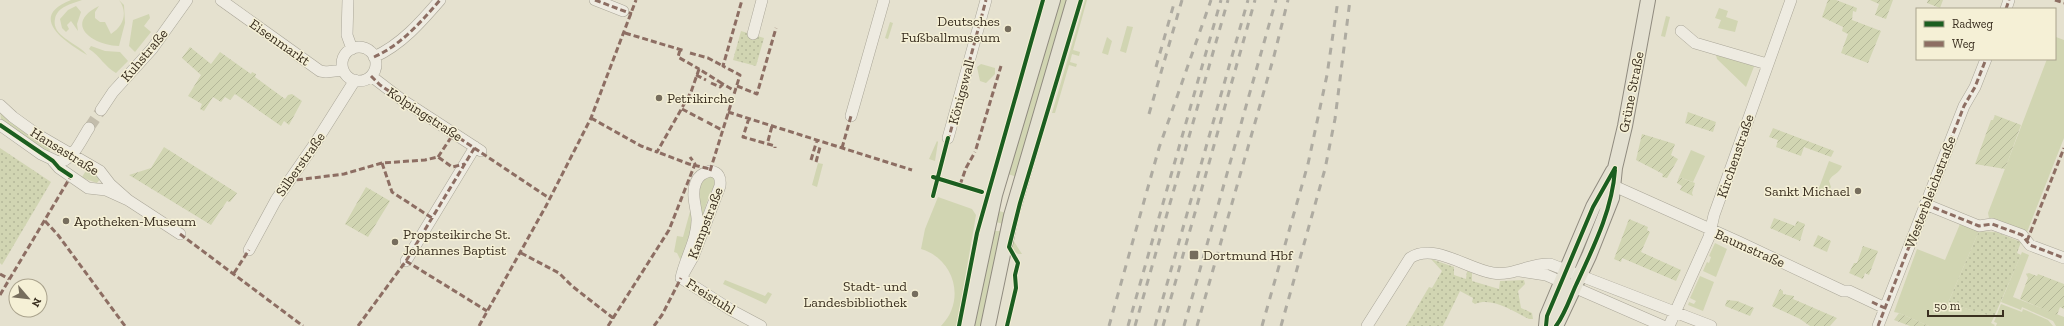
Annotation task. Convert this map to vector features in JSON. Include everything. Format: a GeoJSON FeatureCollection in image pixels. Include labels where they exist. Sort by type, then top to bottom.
{"type":"FeatureCollection","features":[{"type":"Feature","properties":{"kind":"main road"},"geometry":{"type":"LineString","coordinates":[[967,326],[995,195],[1053,0]]}},
{"type":"Feature","properties":{"kind":"main road"},"geometry":{"type":"LineString","coordinates":[[988,326],[1011,216],[1074,0]]}},
{"type":"Feature","properties":{"kind":"main road","name":"Grüne Straße"},"geometry":{"type":"LineString","coordinates":[[1546,326],[1546,316],[1593,207],[1615,168],[1621,148],[1649,0]]}},
{"type":"Feature","properties":{"kind":"main road","name":"Grüne Straße"},"geometry":{"type":"LineString","coordinates":[[1556,326],[1581,275],[1608,209],[1614,186],[1615,168]]}},
{"type":"Feature","properties":{"kind":"street","name":"Kuhstraße"},"geometry":{"type":"LineString","coordinates":[[101,110],[113,92],[152,49],[187,0]]}},
{"type":"Feature","properties":{"kind":"street","name":"Eisenmarkt"},"geometry":{"type":"LineString","coordinates":[[221,0],[320,71],[326,72],[343,70]]}},
{"type":"Feature","properties":{"kind":"street"},"geometry":{"type":"LineString","coordinates":[[348,0],[347,35],[352,49]]}},
{"type":"Feature","properties":{"kind":"street"},"geometry":{"type":"LineString","coordinates":[[374,58],[390,50],[425,17],[440,0]]}},
{"type":"Feature","properties":{"kind":"street"},"geometry":{"type":"LineString","coordinates":[[595,0],[623,11]]}},
{"type":"Feature","properties":{"kind":"street"},"geometry":{"type":"LineString","coordinates":[[753,34],[762,0]]}},
{"type":"Feature","properties":{"kind":"street"},"geometry":{"type":"LineString","coordinates":[[851,116],[884,0]]}},
{"type":"Feature","properties":{"kind":"street","name":"Königswall"},"geometry":{"type":"LineString","coordinates":[[948,138],[986,0]]}},
{"type":"Feature","properties":{"kind":"street","name":"Kirchenstraße"},"geometry":{"type":"LineString","coordinates":[[1669,326],[1710,230],[1790,0]]}},
{"type":"Feature","properties":{"kind":"street"},"geometry":{"type":"LineString","coordinates":[[1681,31],[1695,43],[1767,64]]}},
{"type":"Feature","properties":{"kind":"street"},"geometry":{"type":"LineString","coordinates":[[362,48],[371,53],[374,58],[376,65],[371,76],[366,79],[350,79],[343,70],[344,56],[352,49],[362,48]]}},
{"type":"Feature","properties":{"kind":"street","name":"Westerbleichstraße"},"geometry":{"type":"LineString","coordinates":[[1878,326],[1964,106],[1975,87],[1986,60]]}},
{"type":"Feature","properties":{"kind":"street","name":"Kolpingstraße"},"geometry":{"type":"LineString","coordinates":[[371,76],[391,92],[478,149],[406,261]]}},
{"type":"Feature","properties":{"kind":"street","name":"Silberstraße"},"geometry":{"type":"LineString","coordinates":[[249,250],[276,200],[356,80]]}},
{"type":"Feature","properties":{"kind":"street","name":"Hansastraße"},"geometry":{"type":"LineString","coordinates":[[0,104],[13,118],[68,157],[100,171],[110,184],[128,200],[180,234]]}},
{"type":"Feature","properties":{"kind":"street","name":"Hansastraße"},"geometry":{"type":"LineString","coordinates":[[0,125],[53,161],[59,168],[88,188],[106,190],[128,200]]}},
{"type":"Feature","properties":{"kind":"street"},"geometry":{"type":"LineString","coordinates":[[68,157],[89,128]]}},
{"type":"Feature","properties":{"kind":"street","name":"Hansastraße"},"geometry":{"type":"LineString","coordinates":[[53,161],[58,162],[68,157]]}},
{"type":"Feature","properties":{"kind":"street","name":"Kampstraße"},"geometry":{"type":"LineString","coordinates":[[713,171],[719,176],[720,186],[695,252],[681,278],[684,264],[696,231],[697,219],[694,198],[696,182],[702,174],[713,171]]}},
{"type":"Feature","properties":{"kind":"street","name":"Baumstraße"},"geometry":{"type":"LineString","coordinates":[[1614,186],[1789,265],[1799,271],[1885,308]]}},
{"type":"Feature","properties":{"kind":"street"},"geometry":{"type":"LineString","coordinates":[[1925,204],[1979,226],[1992,224],[2022,235],[2030,245],[2064,258]]}},
{"type":"Feature","properties":{"kind":"street"},"geometry":{"type":"LineString","coordinates":[[1367,326],[1410,258],[1421,252],[1435,253],[1474,268],[1493,273],[1520,271],[1542,263],[1550,264],[1564,276],[1574,289],[1662,326]]}},
{"type":"Feature","properties":{"kind":"street"},"geometry":{"type":"LineString","coordinates":[[1564,276],[1581,275],[1711,326]]}},
{"type":"Feature","properties":{"kind":"street","name":"Freistuhl"},"geometry":{"type":"LineString","coordinates":[[681,278],[761,326]]}},
{"type":"Feature","properties":{"kind":"green space"},"geometry":{"type":"Polygon","coordinates":[[[71,0],[82,0],[65,6],[56,15],[55,25],[57,31],[61,35],[87,55],[61,36],[54,29],[51,21],[52,14],[58,7],[71,0]]]}},
{"type":"Feature","properties":{"kind":"green space"},"geometry":{"type":"Polygon","coordinates":[[[119,0],[124,5],[125,23],[119,46],[109,45],[91,38],[82,26],[83,20],[88,13],[99,6],[95,12],[95,18],[100,22],[105,22],[111,34],[122,23],[124,14],[119,0]]]}},
{"type":"Feature","properties":{"kind":"green space"},"geometry":{"type":"Polygon","coordinates":[[[1060,0],[1069,0],[1017,177],[1008,174],[1060,0]]]}},
{"type":"Feature","properties":{"kind":"green space"},"geometry":{"type":"Polygon","coordinates":[[[1085,0],[1087,0],[1073,50],[1080,52],[1079,56],[1072,54],[1070,62],[1077,64],[1076,67],[1069,65],[1055,113],[1052,113],[1085,0]]]}},
{"type":"Feature","properties":{"kind":"green space"},"geometry":{"type":"Polygon","coordinates":[[[1828,0],[1836,0],[1857,8],[1856,12],[1853,11],[1852,20],[1881,31],[1868,63],[1841,53],[1848,34],[1842,31],[1843,27],[1822,17],[1828,0]]]}},
{"type":"Feature","properties":{"kind":"green space"},"geometry":{"type":"Polygon","coordinates":[[[1870,0],[1893,0],[1886,19],[1875,15],[1879,4],[1870,0]]]}},
{"type":"Feature","properties":{"kind":"green space"},"geometry":{"type":"Polygon","coordinates":[[[1928,0],[1943,0],[1940,8],[1927,3],[1928,0]]]}},
{"type":"Feature","properties":{"kind":"green space"},"geometry":{"type":"Polygon","coordinates":[[[76,6],[81,12],[77,24],[78,31],[71,21],[67,25],[69,29],[66,32],[62,28],[60,19],[68,10],[76,6]]]}},
{"type":"Feature","properties":{"kind":"green space"},"geometry":{"type":"Polygon","coordinates":[[[1719,8],[1728,11],[1726,17],[1738,21],[1735,32],[1718,28],[1721,20],[1715,18],[1719,8]]]}},
{"type":"Feature","properties":{"kind":"green space"},"geometry":{"type":"Polygon","coordinates":[[[149,14],[150,18],[144,26],[151,32],[135,52],[129,46],[133,20],[149,14]]]}},
{"type":"Feature","properties":{"kind":"green space"},"geometry":{"type":"Polygon","coordinates":[[[1666,16],[1670,17],[1665,37],[1661,36],[1666,16]]]}},
{"type":"Feature","properties":{"kind":"green space"},"geometry":{"type":"Polygon","coordinates":[[[890,22],[893,23],[888,39],[885,38],[890,22]]]}},
{"type":"Feature","properties":{"kind":"green space"},"geometry":{"type":"Polygon","coordinates":[[[1127,26],[1133,27],[1126,53],[1120,51],[1127,26]]]}},
{"type":"Feature","properties":{"kind":"green space"},"geometry":{"type":"Polygon","coordinates":[[[741,31],[764,38],[756,66],[733,60],[741,31]]]}},
{"type":"Feature","properties":{"kind":"green space"},"geometry":{"type":"Polygon","coordinates":[[[1107,37],[1112,41],[1108,55],[1102,53],[1107,37]]]}},
{"type":"Feature","properties":{"kind":"green space"},"geometry":{"type":"Polygon","coordinates":[[[2056,37],[2064,40],[2064,138],[2027,232],[1989,218],[1988,213],[2047,60],[2056,60],[2056,37]]]}},
{"type":"Feature","properties":{"kind":"green space"},"geometry":{"type":"Polygon","coordinates":[[[91,46],[105,51],[120,52],[128,61],[116,73],[89,49],[91,46]]]}},
{"type":"Feature","properties":{"kind":"green space"},"geometry":{"type":"Polygon","coordinates":[[[190,47],[211,64],[220,52],[251,74],[252,72],[256,74],[255,77],[285,99],[288,95],[292,94],[302,101],[289,125],[284,121],[281,126],[235,94],[230,100],[225,97],[221,102],[213,97],[204,111],[200,109],[202,104],[188,96],[201,75],[182,58],[190,47]]]}},
{"type":"Feature","properties":{"kind":"green space"},"geometry":{"type":"Polygon","coordinates":[[[1718,54],[1755,64],[1746,87],[1717,59],[1716,55],[1718,54]]]}},
{"type":"Feature","properties":{"kind":"green space"},"geometry":{"type":"Polygon","coordinates":[[[981,64],[995,68],[995,74],[986,83],[980,81],[977,67],[981,64]]]}},
{"type":"Feature","properties":{"kind":"green space"},"geometry":{"type":"Polygon","coordinates":[[[0,110],[52,147],[48,153],[1,120],[0,110]]]}},
{"type":"Feature","properties":{"kind":"green space"},"geometry":{"type":"Polygon","coordinates":[[[1688,112],[1716,122],[1713,132],[1685,123],[1688,112]]]}},
{"type":"Feature","properties":{"kind":"green space"},"geometry":{"type":"Polygon","coordinates":[[[1995,115],[2021,125],[2005,169],[1975,164],[1991,120],[1993,120],[1995,115]]]}},
{"type":"Feature","properties":{"kind":"green space"},"geometry":{"type":"Polygon","coordinates":[[[1773,128],[1834,151],[1831,157],[1804,147],[1801,156],[1776,147],[1778,140],[1769,137],[1773,128]]]}},
{"type":"Feature","properties":{"kind":"green space"},"geometry":{"type":"Polygon","coordinates":[[[1642,134],[1675,144],[1671,155],[1678,159],[1667,178],[1662,177],[1663,174],[1636,160],[1642,134]]]}},
{"type":"Feature","properties":{"kind":"green space"},"geometry":{"type":"Polygon","coordinates":[[[937,141],[938,142],[935,161],[929,159],[937,141]]]}},
{"type":"Feature","properties":{"kind":"green space"},"geometry":{"type":"Polygon","coordinates":[[[164,147],[237,193],[230,202],[227,201],[211,225],[129,175],[151,168],[164,147]]]}},
{"type":"Feature","properties":{"kind":"green space"},"geometry":{"type":"Polygon","coordinates":[[[0,148],[51,182],[2,265],[0,263],[0,148]]]}},
{"type":"Feature","properties":{"kind":"green space"},"geometry":{"type":"Polygon","coordinates":[[[1691,150],[1705,156],[1693,182],[1679,177],[1691,150]]]}},
{"type":"Feature","properties":{"kind":"green space"},"geometry":{"type":"Polygon","coordinates":[[[1829,161],[1842,166],[1829,181],[1831,187],[1827,197],[1817,193],[1829,161]]]}},
{"type":"Feature","properties":{"kind":"green space"},"geometry":{"type":"Polygon","coordinates":[[[818,163],[823,164],[817,187],[812,185],[818,163]]]}},
{"type":"Feature","properties":{"kind":"green space"},"geometry":{"type":"Polygon","coordinates":[[[87,169],[100,179],[97,183],[82,177],[87,169]]]}},
{"type":"Feature","properties":{"kind":"green space"},"geometry":{"type":"Polygon","coordinates":[[[711,175],[715,180],[716,185],[710,193],[702,217],[698,207],[700,181],[711,175]]]}},
{"type":"Feature","properties":{"kind":"green space"},"geometry":{"type":"Polygon","coordinates":[[[1679,177],[1695,183],[1692,193],[1693,196],[1680,190],[1682,186],[1677,183],[1679,177]]]}},
{"type":"Feature","properties":{"kind":"green space"},"geometry":{"type":"Polygon","coordinates":[[[366,187],[390,201],[368,237],[345,224],[366,187]]]}},
{"type":"Feature","properties":{"kind":"green space"},"geometry":{"type":"Polygon","coordinates":[[[938,197],[972,209],[976,215],[957,326],[941,326],[949,316],[955,293],[949,271],[933,254],[921,249],[925,229],[938,197]]]}},
{"type":"Feature","properties":{"kind":"green space"},"geometry":{"type":"Polygon","coordinates":[[[691,208],[693,228],[682,258],[680,259],[677,253],[674,252],[677,236],[683,237],[691,208]]]}},
{"type":"Feature","properties":{"kind":"green space"},"geometry":{"type":"Polygon","coordinates":[[[999,211],[1006,213],[1003,224],[996,222],[999,211]]]}},
{"type":"Feature","properties":{"kind":"green space"},"geometry":{"type":"Polygon","coordinates":[[[1774,218],[1795,226],[1797,221],[1805,224],[1800,241],[1770,228],[1774,218]]]}},
{"type":"Feature","properties":{"kind":"green space"},"geometry":{"type":"Polygon","coordinates":[[[1629,219],[1648,227],[1647,230],[1650,232],[1641,252],[1681,270],[1676,281],[1622,258],[1621,262],[1614,259],[1629,219]]]}},
{"type":"Feature","properties":{"kind":"green space"},"geometry":{"type":"Polygon","coordinates":[[[1960,224],[1979,231],[1948,303],[1994,317],[1991,323],[1995,325],[1929,326],[1894,312],[1917,249],[1945,260],[1960,224]]]}},
{"type":"Feature","properties":{"kind":"green space"},"geometry":{"type":"Polygon","coordinates":[[[994,231],[1001,231],[983,326],[974,326],[994,231]]]}},
{"type":"Feature","properties":{"kind":"green space"},"geometry":{"type":"Polygon","coordinates":[[[1979,231],[1996,232],[2021,242],[2017,253],[2021,255],[1994,317],[1948,303],[1979,231]]]}},
{"type":"Feature","properties":{"kind":"green space"},"geometry":{"type":"Polygon","coordinates":[[[1818,235],[1831,241],[1827,252],[1813,246],[1818,235]]]}},
{"type":"Feature","properties":{"kind":"green space"},"geometry":{"type":"Polygon","coordinates":[[[1013,240],[1022,254],[1018,254],[1011,249],[1013,240]]]}},
{"type":"Feature","properties":{"kind":"green space"},"geometry":{"type":"Polygon","coordinates":[[[1715,243],[1727,249],[1716,277],[1703,271],[1707,262],[1709,263],[1711,257],[1709,256],[1715,243]]]}},
{"type":"Feature","properties":{"kind":"green space"},"geometry":{"type":"Polygon","coordinates":[[[1863,246],[1878,251],[1869,275],[1865,273],[1863,279],[1849,273],[1854,263],[1857,263],[1863,246]]]}},
{"type":"Feature","properties":{"kind":"green space"},"geometry":{"type":"Polygon","coordinates":[[[2022,252],[2029,255],[2013,297],[2064,317],[2064,326],[2056,326],[2053,321],[2022,307],[2021,310],[2001,302],[2022,252]]]}},
{"type":"Feature","properties":{"kind":"green space"},"geometry":{"type":"Polygon","coordinates":[[[1431,259],[1454,267],[1454,275],[1466,279],[1467,271],[1472,273],[1472,281],[1499,289],[1500,281],[1524,280],[1525,284],[1518,291],[1521,308],[1532,313],[1533,319],[1529,319],[1502,306],[1489,302],[1475,304],[1472,302],[1473,298],[1460,291],[1443,326],[1406,326],[1429,287],[1432,288],[1442,271],[1431,259]]]}},
{"type":"Feature","properties":{"kind":"green space"},"geometry":{"type":"Polygon","coordinates":[[[2029,273],[2037,276],[2038,274],[2064,284],[2064,309],[2060,307],[2057,315],[2020,299],[2028,278],[2026,274],[2029,273]]]}},
{"type":"Feature","properties":{"kind":"green space"},"geometry":{"type":"Polygon","coordinates":[[[1700,276],[1714,282],[1703,311],[1688,305],[1689,302],[1694,304],[1696,301],[1690,298],[1700,276]]]}},
{"type":"Feature","properties":{"kind":"green space"},"geometry":{"type":"Polygon","coordinates":[[[725,280],[765,296],[768,292],[772,294],[766,304],[723,284],[725,280]]]}},
{"type":"Feature","properties":{"kind":"green space"},"geometry":{"type":"Polygon","coordinates":[[[1780,289],[1783,291],[1783,294],[1794,296],[1793,299],[1837,318],[1830,326],[1810,326],[1800,319],[1772,306],[1780,289]]]}},
{"type":"Feature","properties":{"kind":"green space"},"geometry":{"type":"Polygon","coordinates":[[[1727,300],[1737,301],[1754,308],[1750,316],[1725,306],[1727,300]]]}},
{"type":"Feature","properties":{"kind":"green space"},"geometry":{"type":"Polygon","coordinates":[[[2001,304],[2022,312],[2023,309],[2048,320],[2053,326],[1996,326],[1997,323],[1994,322],[2001,304]]]}},
{"type":"Feature","properties":{"kind":"green space"},"geometry":{"type":"Polygon","coordinates":[[[1899,313],[1929,326],[1910,326],[1894,320],[1899,313]]]}},
{"type":"Feature","properties":{"kind":"tunnel"},"geometry":{"type":"LineString","coordinates":[[89,128],[101,110]]}},
{"type":"Feature","properties":{"kind":"railway"},"geometry":{"type":"LineString","coordinates":[[1156,67],[1175,0]]}},
{"type":"Feature","properties":{"kind":"railway"},"geometry":{"type":"LineString","coordinates":[[1149,114],[1182,0]]}},
{"type":"Feature","properties":{"kind":"railway"},"geometry":{"type":"LineString","coordinates":[[1109,326],[1159,148],[1211,0]]}},
{"type":"Feature","properties":{"kind":"railway"},"geometry":{"type":"LineString","coordinates":[[1128,326],[1221,0]]}},
{"type":"Feature","properties":{"kind":"railway"},"geometry":{"type":"LineString","coordinates":[[1135,326],[1228,0]]}},
{"type":"Feature","properties":{"kind":"railway"},"geometry":{"type":"LineString","coordinates":[[1155,326],[1248,0]]}},
{"type":"Feature","properties":{"kind":"railway"},"geometry":{"type":"LineString","coordinates":[[1163,326],[1255,0]]}},
{"type":"Feature","properties":{"kind":"railway"},"geometry":{"type":"LineString","coordinates":[[1184,326],[1276,0]]}},
{"type":"Feature","properties":{"kind":"railway"},"geometry":{"type":"LineString","coordinates":[[1197,326],[1274,56],[1288,0]]}},
{"type":"Feature","properties":{"kind":"railway"},"geometry":{"type":"LineString","coordinates":[[1262,326],[1308,164],[1327,75],[1338,0]]}},
{"type":"Feature","properties":{"kind":"railway"},"geometry":{"type":"LineString","coordinates":[[1281,326],[1325,169],[1335,119],[1350,0]]}},
{"type":"Feature","properties":{"kind":"marked path"},"geometry":{"type":"LineString","coordinates":[[374,57],[384,52],[402,39],[418,25],[440,0]]}},
{"type":"Feature","properties":{"kind":"marked path"},"geometry":{"type":"LineString","coordinates":[[595,0],[632,14]]}},
{"type":"Feature","properties":{"kind":"marked path"},"geometry":{"type":"LineString","coordinates":[[479,326],[546,206],[591,118],[636,0]]}},
{"type":"Feature","properties":{"kind":"marked path"},"geometry":{"type":"LineString","coordinates":[[710,171],[740,75],[723,66],[742,0]]}},
{"type":"Feature","properties":{"kind":"marked path"},"geometry":{"type":"LineString","coordinates":[[948,141],[986,0]]}},
{"type":"Feature","properties":{"kind":"marked path"},"geometry":{"type":"LineString","coordinates":[[2006,8],[2009,0]]}},
{"type":"Feature","properties":{"kind":"marked path"},"geometry":{"type":"LineString","coordinates":[[2055,0],[2064,3]]}},
{"type":"Feature","properties":{"kind":"marked path"},"geometry":{"type":"LineString","coordinates":[[737,86],[757,94],[776,28]]}},
{"type":"Feature","properties":{"kind":"marked path"},"geometry":{"type":"LineString","coordinates":[[625,33],[685,51]]}},
{"type":"Feature","properties":{"kind":"marked path"},"geometry":{"type":"LineString","coordinates":[[680,50],[678,57],[699,69]]}},
{"type":"Feature","properties":{"kind":"marked path"},"geometry":{"type":"LineString","coordinates":[[690,53],[708,58],[723,66]]}},
{"type":"Feature","properties":{"kind":"marked path"},"geometry":{"type":"LineString","coordinates":[[1878,326],[1964,106],[1975,87],[1986,60]]}},
{"type":"Feature","properties":{"kind":"marked path"},"geometry":{"type":"LineString","coordinates":[[976,149],[1001,66]]}},
{"type":"Feature","properties":{"kind":"marked path"},"geometry":{"type":"LineString","coordinates":[[591,118],[641,146],[657,152],[691,92],[699,69],[723,84]]}},
{"type":"Feature","properties":{"kind":"marked path"},"geometry":{"type":"LineString","coordinates":[[696,75],[706,80]]}},
{"type":"Feature","properties":{"kind":"marked path"},"geometry":{"type":"LineString","coordinates":[[371,76],[380,85],[549,198]]}},
{"type":"Feature","properties":{"kind":"marked path"},"geometry":{"type":"LineString","coordinates":[[711,83],[720,87],[723,84],[735,91]]}},
{"type":"Feature","properties":{"kind":"marked path"},"geometry":{"type":"LineString","coordinates":[[682,109],[703,120]]}},
{"type":"Feature","properties":{"kind":"marked path"},"geometry":{"type":"LineString","coordinates":[[728,112],[912,170]]}},
{"type":"Feature","properties":{"kind":"marked path"},"geometry":{"type":"LineString","coordinates":[[842,148],[851,116]]}},
{"type":"Feature","properties":{"kind":"marked path"},"geometry":{"type":"LineString","coordinates":[[749,118],[743,137],[775,146],[775,148]]}},
{"type":"Feature","properties":{"kind":"marked path"},"geometry":{"type":"LineString","coordinates":[[707,122],[722,130]]}},
{"type":"Feature","properties":{"kind":"marked path"},"geometry":{"type":"LineString","coordinates":[[768,141],[772,126]]}},
{"type":"Feature","properties":{"kind":"marked path"},"geometry":{"type":"LineString","coordinates":[[438,157],[454,133]]}},
{"type":"Feature","properties":{"kind":"marked path"},"geometry":{"type":"LineString","coordinates":[[811,160],[817,140]]}},
{"type":"Feature","properties":{"kind":"marked path"},"geometry":{"type":"LineString","coordinates":[[358,326],[406,261],[475,147]]}},
{"type":"Feature","properties":{"kind":"marked path"},"geometry":{"type":"LineString","coordinates":[[816,162],[820,147]]}},
{"type":"Feature","properties":{"kind":"marked path"},"geometry":{"type":"LineString","coordinates":[[2027,241],[2064,148]]}},
{"type":"Feature","properties":{"kind":"marked path"},"geometry":{"type":"LineString","coordinates":[[960,185],[966,168],[975,152]]}},
{"type":"Feature","properties":{"kind":"marked path"},"geometry":{"type":"LineString","coordinates":[[660,153],[689,164],[710,169]]}},
{"type":"Feature","properties":{"kind":"marked path"},"geometry":{"type":"LineString","coordinates":[[288,181],[344,174],[382,163],[425,160],[438,157],[452,167],[465,164]]}},
{"type":"Feature","properties":{"kind":"marked path"},"geometry":{"type":"LineString","coordinates":[[608,326],[669,230],[695,164],[690,157]]}},
{"type":"Feature","properties":{"kind":"marked path"},"geometry":{"type":"LineString","coordinates":[[382,163],[392,192],[432,218]]}},
{"type":"Feature","properties":{"kind":"marked path"},"geometry":{"type":"LineString","coordinates":[[0,295],[71,176]]}},
{"type":"Feature","properties":{"kind":"marked path"},"geometry":{"type":"LineString","coordinates":[[1925,204],[1979,226],[1992,224],[2022,235],[2030,245],[2064,258]]}},
{"type":"Feature","properties":{"kind":"marked path"},"geometry":{"type":"LineString","coordinates":[[45,221],[58,235],[125,326]]}},
{"type":"Feature","properties":{"kind":"marked path"},"geometry":{"type":"LineString","coordinates":[[180,234],[303,326]]}},
{"type":"Feature","properties":{"kind":"marked path"},"geometry":{"type":"LineString","coordinates":[[234,273],[249,250]]}},
{"type":"Feature","properties":{"kind":"marked path"},"geometry":{"type":"LineString","coordinates":[[521,253],[559,273],[572,286],[613,318]]}},
{"type":"Feature","properties":{"kind":"marked path"},"geometry":{"type":"LineString","coordinates":[[406,261],[487,311]]}},
{"type":"Feature","properties":{"kind":"marked path"},"geometry":{"type":"LineString","coordinates":[[0,274],[8,278]]}},
{"type":"Feature","properties":{"kind":"marked path"},"geometry":{"type":"LineString","coordinates":[[654,326],[662,315],[681,278]]}},
{"type":"Feature","properties":{"kind":"marked path"},"geometry":{"type":"LineString","coordinates":[[1872,302],[1885,308]]}},
{"type":"Feature","properties":{"kind":"cycle path"},"geometry":{"type":"LineString","coordinates":[[959,326],[977,233],[1043,0]]}},
{"type":"Feature","properties":{"kind":"cycle path"},"geometry":{"type":"LineString","coordinates":[[1007,326],[1016,288],[1015,275],[1018,263],[1009,247],[1020,203],[1081,0]]}},
{"type":"Feature","properties":{"kind":"cycle path"},"geometry":{"type":"LineString","coordinates":[[0,125],[53,161],[59,168],[71,176]]}},
{"type":"Feature","properties":{"kind":"cycle path"},"geometry":{"type":"LineString","coordinates":[[933,196],[948,138]]}},
{"type":"Feature","properties":{"kind":"cycle path"},"geometry":{"type":"LineString","coordinates":[[1546,326],[1547,316],[1593,207],[1615,168]]}},
{"type":"Feature","properties":{"kind":"cycle path"},"geometry":{"type":"LineString","coordinates":[[1556,326],[1565,311],[1601,229],[1610,200],[1615,170]]}},
{"type":"Feature","properties":{"kind":"cycle path"},"geometry":{"type":"LineString","coordinates":[[933,177],[982,192]]}},
{"type":"Feature","properties":{"kind":"place","name":"Deutsches Fußballmuseum"},"geometry":{"type":"Point","coordinates":[1008,29]}},
{"type":"Feature","properties":{"kind":"place","name":"Petrikirche"},"geometry":{"type":"Point","coordinates":[659,98]}},
{"type":"Feature","properties":{"kind":"place","name":"Sankt Michael"},"geometry":{"type":"Point","coordinates":[1858,191]}},
{"type":"Feature","properties":{"kind":"place","name":"Apotheken-Museum"},"geometry":{"type":"Point","coordinates":[66,221]}},
{"type":"Feature","properties":{"kind":"place","name":"Propsteikirche St. Johannes Baptist"},"geometry":{"type":"Point","coordinates":[395,242]}},
{"type":"Feature","properties":{"kind":"place","name":"Dortmund Hbf"},"geometry":{"type":"Point","coordinates":[1194,255]}},
{"type":"Feature","properties":{"kind":"place","name":"Stadt- und Landesbibliothek"},"geometry":{"type":"Point","coordinates":[915,294]}}]}
